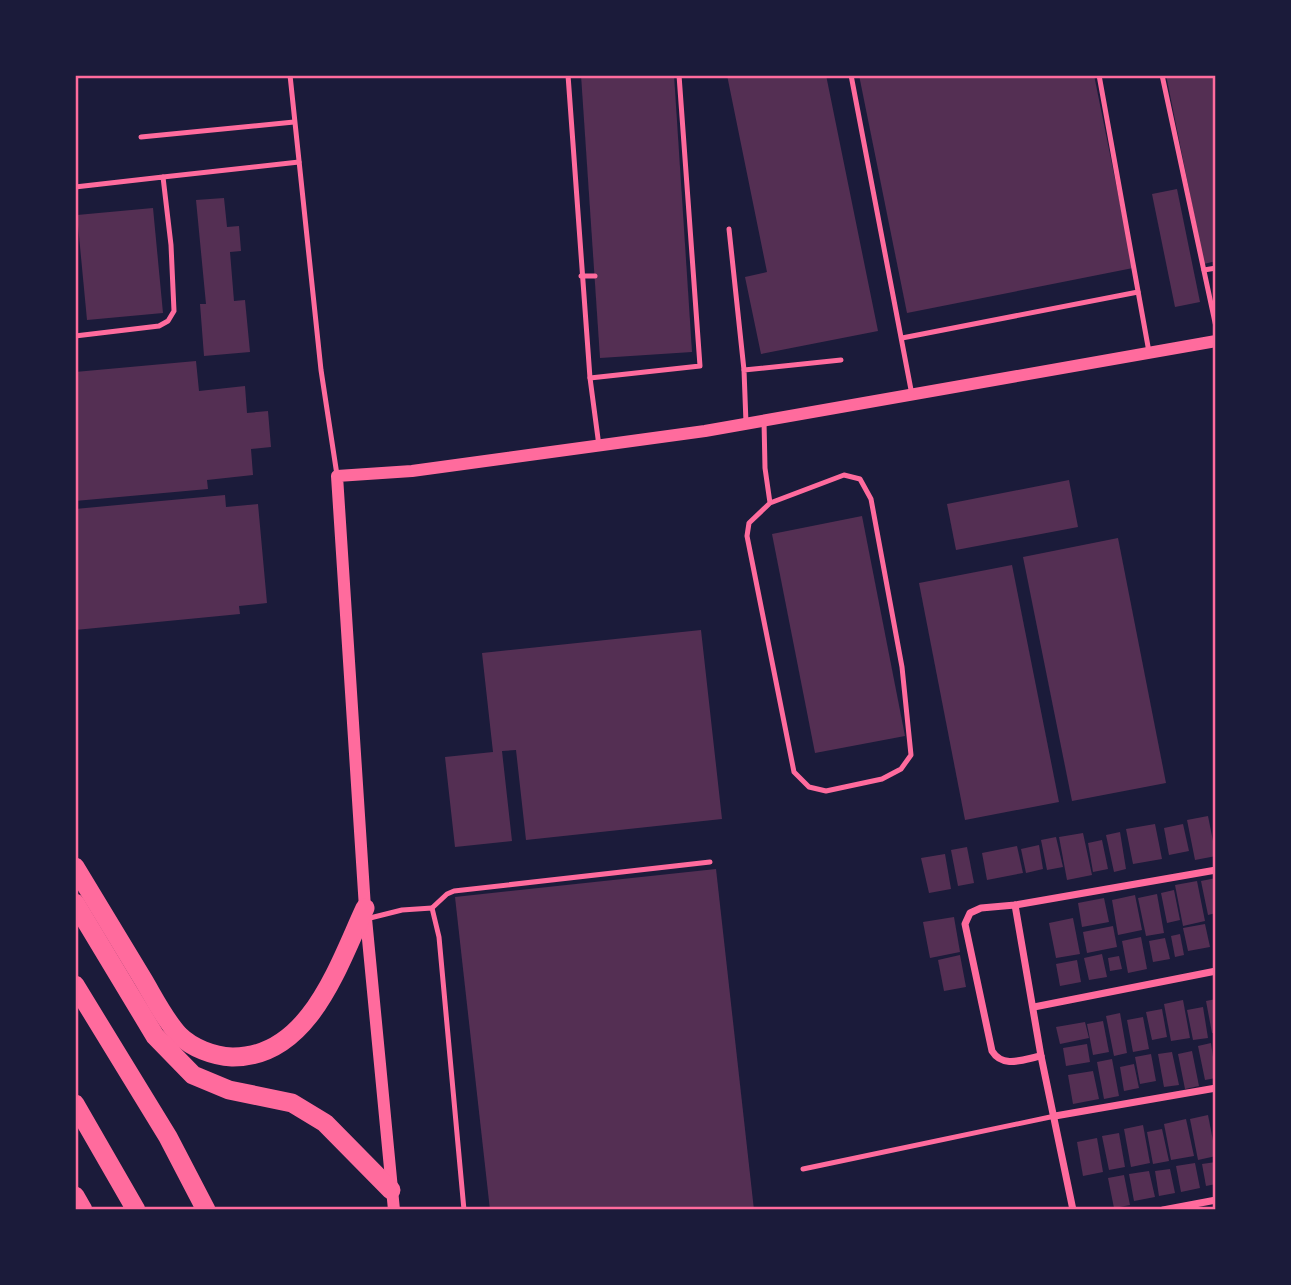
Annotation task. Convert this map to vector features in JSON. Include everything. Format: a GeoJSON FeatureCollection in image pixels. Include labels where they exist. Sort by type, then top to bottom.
{"type":"FeatureCollection","features":[{"type":"Feature","properties":{"kind":"highway"},"geometry":{"type":"LineString","coordinates":[[75,867],[179,1035],[200,1050],[220,1057],[244,1057],[272,1049],[301,1027],[332,981],[365,914]]}},
{"type":"Feature","properties":{"kind":"highway"},"geometry":{"type":"LineString","coordinates":[[75,903],[155,1036],[171,1056],[193,1075],[229,1090],[292,1103],[325,1123],[392,1200]]}},
{"type":"Feature","properties":{"kind":"highway"},"geometry":{"type":"LineString","coordinates":[[75,985],[168,1138],[206,1210]]}},
{"type":"Feature","properties":{"kind":"highway"},"geometry":{"type":"LineString","coordinates":[[79,1111],[136,1210]]}},
{"type":"Feature","properties":{"kind":"highway"},"geometry":{"type":"LineString","coordinates":[[75,1196],[83,1210]]}},
{"type":"Feature","properties":{"kind":"street"},"geometry":{"type":"LineString","coordinates":[[392,1200],[365,914],[337,476],[412,471],[746,424],[1216,341]]}},
{"type":"Feature","properties":{"kind":"street"},"geometry":{"type":"LineString","coordinates":[[1041,1056],[1004,1063],[997,1059],[992,1051],[965,924],[970,913],[981,908],[1015,905],[1216,870]]}},
{"type":"Feature","properties":{"kind":"street"},"geometry":{"type":"LineString","coordinates":[[1015,905],[1041,1056],[1073,1210]]}},
{"type":"Feature","properties":{"kind":"street"},"geometry":{"type":"LineString","coordinates":[[1034,1007],[1216,971]]}},
{"type":"Feature","properties":{"kind":"street"},"geometry":{"type":"LineString","coordinates":[[1055,1116],[1216,1088]]}},
{"type":"Feature","properties":{"kind":"street"},"geometry":{"type":"LineString","coordinates":[[1163,1210],[1216,1200]]}},
{"type":"Feature","properties":{"kind":"lane"},"geometry":{"type":"LineString","coordinates":[[290,75],[321,370],[337,476]]}},
{"type":"Feature","properties":{"kind":"lane"},"geometry":{"type":"LineString","coordinates":[[568,75],[581,276],[599,446]]}},
{"type":"Feature","properties":{"kind":"lane"},"geometry":{"type":"LineString","coordinates":[[590,378],[700,366],[679,75]]}},
{"type":"Feature","properties":{"kind":"lane"},"geometry":{"type":"LineString","coordinates":[[850,75],[912,395]]}},
{"type":"Feature","properties":{"kind":"lane"},"geometry":{"type":"LineString","coordinates":[[1099,75],[1149,352]]}},
{"type":"Feature","properties":{"kind":"lane"},"geometry":{"type":"LineString","coordinates":[[1163,75],[1216,327]]}},
{"type":"Feature","properties":{"kind":"lane"},"geometry":{"type":"LineString","coordinates":[[141,137],[294,122]]}},
{"type":"Feature","properties":{"kind":"lane"},"geometry":{"type":"LineString","coordinates":[[75,187],[299,162]]}},
{"type":"Feature","properties":{"kind":"lane"},"geometry":{"type":"LineString","coordinates":[[75,336],[159,326],[168,321],[174,311],[171,245],[163,177]]}},
{"type":"Feature","properties":{"kind":"lane"},"geometry":{"type":"LineString","coordinates":[[729,229],[744,370],[746,424]]}},
{"type":"Feature","properties":{"kind":"lane"},"geometry":{"type":"LineString","coordinates":[[1204,270],[1216,268]]}},
{"type":"Feature","properties":{"kind":"lane"},"geometry":{"type":"LineString","coordinates":[[687,270],[694,270]]}},
{"type":"Feature","properties":{"kind":"lane"},"geometry":{"type":"LineString","coordinates":[[581,276],[595,275]]}},
{"type":"Feature","properties":{"kind":"lane"},"geometry":{"type":"LineString","coordinates":[[902,338],[1138,292]]}},
{"type":"Feature","properties":{"kind":"lane"},"geometry":{"type":"LineString","coordinates":[[744,370],[841,360]]}},
{"type":"Feature","properties":{"kind":"lane"},"geometry":{"type":"LineString","coordinates":[[764,421],[765,468],[770,503]]}},
{"type":"Feature","properties":{"kind":"lane"},"geometry":{"type":"LineString","coordinates":[[844,475],[860,479],[871,499],[902,667],[911,755],[901,769],[882,779],[826,792],[809,787],[794,772],[747,536],[749,523],[770,503],[844,475]]}},
{"type":"Feature","properties":{"kind":"lane"},"geometry":{"type":"LineString","coordinates":[[365,914],[432,908],[454,891],[710,862]]}},
{"type":"Feature","properties":{"kind":"lane"},"geometry":{"type":"LineString","coordinates":[[432,908],[439,937],[464,1210]]}},
{"type":"Feature","properties":{"kind":"lane"},"geometry":{"type":"LineString","coordinates":[[803,1168],[1055,1116]]}},
{"type":"Feature","properties":{"kind":"building"},"geometry":{"type":"Polygon","coordinates":[[[581,75],[674,75],[692,352],[600,358],[581,75]]]}},
{"type":"Feature","properties":{"kind":"building"},"geometry":{"type":"Polygon","coordinates":[[[727,75],[826,75],[878,331],[761,354],[745,277],[767,272],[727,75]]]}},
{"type":"Feature","properties":{"kind":"building"},"geometry":{"type":"Polygon","coordinates":[[[859,75],[1094,75],[1133,268],[907,313],[859,75]]]}},
{"type":"Feature","properties":{"kind":"building"},"geometry":{"type":"Polygon","coordinates":[[[1166,75],[1216,75],[1216,261],[1204,264],[1166,75]]]}},
{"type":"Feature","properties":{"kind":"building"},"geometry":{"type":"Polygon","coordinates":[[[1177,189],[1200,302],[1175,307],[1152,194],[1177,189]]]}},
{"type":"Feature","properties":{"kind":"building"},"geometry":{"type":"Polygon","coordinates":[[[224,198],[227,227],[239,226],[241,251],[230,252],[234,301],[245,300],[250,352],[204,356],[200,304],[206,304],[196,200],[224,198]]]}},
{"type":"Feature","properties":{"kind":"building"},"geometry":{"type":"Polygon","coordinates":[[[153,208],[163,313],[87,320],[77,215],[153,208]]]}},
{"type":"Feature","properties":{"kind":"building"},"geometry":{"type":"Polygon","coordinates":[[[196,361],[199,391],[245,386],[247,413],[268,411],[271,447],[251,449],[253,475],[207,480],[208,489],[75,501],[75,372],[196,361]]]}},
{"type":"Feature","properties":{"kind":"building"},"geometry":{"type":"Polygon","coordinates":[[[1069,480],[1078,527],[956,550],[947,504],[1069,480]]]}},
{"type":"Feature","properties":{"kind":"building"},"geometry":{"type":"Polygon","coordinates":[[[225,495],[226,507],[258,504],[267,603],[239,606],[240,614],[75,630],[75,509],[225,495]]]}},
{"type":"Feature","properties":{"kind":"building"},"geometry":{"type":"Polygon","coordinates":[[[862,516],[905,736],[815,753],[772,534],[862,516]]]}},
{"type":"Feature","properties":{"kind":"building"},"geometry":{"type":"Polygon","coordinates":[[[1118,538],[1166,783],[1072,801],[1023,557],[1118,538]]]}},
{"type":"Feature","properties":{"kind":"building"},"geometry":{"type":"Polygon","coordinates":[[[1012,565],[1059,802],[965,820],[919,583],[1012,565]]]}},
{"type":"Feature","properties":{"kind":"building"},"geometry":{"type":"Polygon","coordinates":[[[701,630],[722,819],[526,840],[516,750],[502,751],[512,841],[455,847],[445,757],[493,752],[482,653],[701,630]]]}},
{"type":"Feature","properties":{"kind":"building"},"geometry":{"type":"Polygon","coordinates":[[[1208,816],[1216,856],[1195,860],[1187,820],[1208,816]]]}},
{"type":"Feature","properties":{"kind":"building"},"geometry":{"type":"Polygon","coordinates":[[[1155,824],[1162,859],[1133,864],[1126,829],[1155,824]]]}},
{"type":"Feature","properties":{"kind":"building"},"geometry":{"type":"Polygon","coordinates":[[[1183,824],[1189,851],[1169,855],[1164,828],[1183,824]]]}},
{"type":"Feature","properties":{"kind":"building"},"geometry":{"type":"Polygon","coordinates":[[[1120,832],[1126,869],[1114,872],[1106,835],[1120,832]]]}},
{"type":"Feature","properties":{"kind":"building"},"geometry":{"type":"Polygon","coordinates":[[[1083,833],[1092,875],[1067,880],[1059,837],[1083,833]]]}},
{"type":"Feature","properties":{"kind":"building"},"geometry":{"type":"Polygon","coordinates":[[[1056,837],[1063,867],[1047,870],[1041,840],[1056,837]]]}},
{"type":"Feature","properties":{"kind":"building"},"geometry":{"type":"Polygon","coordinates":[[[1102,840],[1108,869],[1093,872],[1088,843],[1102,840]]]}},
{"type":"Feature","properties":{"kind":"building"},"geometry":{"type":"Polygon","coordinates":[[[1039,845],[1043,869],[1026,873],[1021,849],[1039,845]]]}},
{"type":"Feature","properties":{"kind":"building"},"geometry":{"type":"Polygon","coordinates":[[[1017,846],[1023,873],[987,880],[982,853],[1017,846]]]}},
{"type":"Feature","properties":{"kind":"building"},"geometry":{"type":"Polygon","coordinates":[[[967,847],[974,883],[958,886],[951,850],[967,847]]]}},
{"type":"Feature","properties":{"kind":"building"},"geometry":{"type":"Polygon","coordinates":[[[945,854],[951,889],[929,893],[921,858],[945,854]]]}},
{"type":"Feature","properties":{"kind":"building"},"geometry":{"type":"Polygon","coordinates":[[[716,869],[754,1210],[490,1210],[455,897],[716,869]]]}},
{"type":"Feature","properties":{"kind":"building"},"geometry":{"type":"Polygon","coordinates":[[[1216,878],[1216,913],[1208,915],[1201,881],[1216,878]]]}},
{"type":"Feature","properties":{"kind":"building"},"geometry":{"type":"Polygon","coordinates":[[[1197,881],[1205,921],[1183,926],[1175,885],[1197,881]]]}},
{"type":"Feature","properties":{"kind":"building"},"geometry":{"type":"Polygon","coordinates":[[[1174,890],[1180,920],[1167,923],[1161,893],[1174,890]]]}},
{"type":"Feature","properties":{"kind":"building"},"geometry":{"type":"Polygon","coordinates":[[[1157,894],[1164,933],[1146,936],[1138,898],[1157,894]]]}},
{"type":"Feature","properties":{"kind":"building"},"geometry":{"type":"Polygon","coordinates":[[[1135,895],[1142,930],[1118,935],[1112,900],[1135,895]]]}},
{"type":"Feature","properties":{"kind":"building"},"geometry":{"type":"Polygon","coordinates":[[[1104,898],[1109,922],[1082,927],[1078,903],[1104,898]]]}},
{"type":"Feature","properties":{"kind":"building"},"geometry":{"type":"Polygon","coordinates":[[[954,917],[960,952],[930,958],[923,922],[954,917]]]}},
{"type":"Feature","properties":{"kind":"building"},"geometry":{"type":"Polygon","coordinates":[[[1073,918],[1080,954],[1056,958],[1049,923],[1073,918]]]}},
{"type":"Feature","properties":{"kind":"building"},"geometry":{"type":"Polygon","coordinates":[[[1205,924],[1210,947],[1188,951],[1183,928],[1205,924]]]}},
{"type":"Feature","properties":{"kind":"building"},"geometry":{"type":"Polygon","coordinates":[[[1113,926],[1117,947],[1087,953],[1083,932],[1113,926]]]}},
{"type":"Feature","properties":{"kind":"building"},"geometry":{"type":"Polygon","coordinates":[[[1180,934],[1184,955],[1175,957],[1171,936],[1180,934]]]}},
{"type":"Feature","properties":{"kind":"building"},"geometry":{"type":"Polygon","coordinates":[[[1141,937],[1147,969],[1128,973],[1122,941],[1141,937]]]}},
{"type":"Feature","properties":{"kind":"building"},"geometry":{"type":"Polygon","coordinates":[[[1165,938],[1170,959],[1153,962],[1149,941],[1165,938]]]}},
{"type":"Feature","properties":{"kind":"building"},"geometry":{"type":"Polygon","coordinates":[[[1102,954],[1107,977],[1089,980],[1084,958],[1102,954]]]}},
{"type":"Feature","properties":{"kind":"building"},"geometry":{"type":"Polygon","coordinates":[[[960,955],[966,987],[944,991],[938,960],[960,955]]]}},
{"type":"Feature","properties":{"kind":"building"},"geometry":{"type":"Polygon","coordinates":[[[1119,956],[1122,969],[1110,971],[1108,958],[1119,956]]]}},
{"type":"Feature","properties":{"kind":"building"},"geometry":{"type":"Polygon","coordinates":[[[1077,960],[1081,982],[1060,986],[1056,964],[1077,960]]]}},
{"type":"Feature","properties":{"kind":"building"},"geometry":{"type":"Polygon","coordinates":[[[1216,999],[1216,1033],[1212,1033],[1206,1001],[1216,999]]]}},
{"type":"Feature","properties":{"kind":"building"},"geometry":{"type":"Polygon","coordinates":[[[1183,1000],[1190,1038],[1171,1041],[1164,1004],[1183,1000]]]}},
{"type":"Feature","properties":{"kind":"building"},"geometry":{"type":"Polygon","coordinates":[[[1203,1007],[1208,1038],[1193,1040],[1187,1010],[1203,1007]]]}},
{"type":"Feature","properties":{"kind":"building"},"geometry":{"type":"Polygon","coordinates":[[[1162,1009],[1167,1037],[1152,1040],[1146,1012],[1162,1009]]]}},
{"type":"Feature","properties":{"kind":"building"},"geometry":{"type":"Polygon","coordinates":[[[1120,1013],[1127,1053],[1114,1056],[1106,1016],[1120,1013]]]}},
{"type":"Feature","properties":{"kind":"building"},"geometry":{"type":"Polygon","coordinates":[[[1143,1017],[1149,1049],[1133,1052],[1127,1020],[1143,1017]]]}},
{"type":"Feature","properties":{"kind":"building"},"geometry":{"type":"Polygon","coordinates":[[[1103,1021],[1109,1052],[1093,1055],[1087,1024],[1103,1021]]]}},
{"type":"Feature","properties":{"kind":"building"},"geometry":{"type":"Polygon","coordinates":[[[1085,1022],[1089,1038],[1060,1044],[1056,1027],[1085,1022]]]}},
{"type":"Feature","properties":{"kind":"building"},"geometry":{"type":"Polygon","coordinates":[[[1211,1043],[1216,1078],[1205,1080],[1198,1046],[1211,1043]]]}},
{"type":"Feature","properties":{"kind":"building"},"geometry":{"type":"Polygon","coordinates":[[[1087,1044],[1090,1062],[1066,1066],[1063,1048],[1087,1044]]]}},
{"type":"Feature","properties":{"kind":"building"},"geometry":{"type":"Polygon","coordinates":[[[1192,1051],[1199,1086],[1185,1089],[1178,1054],[1192,1051]]]}},
{"type":"Feature","properties":{"kind":"building"},"geometry":{"type":"Polygon","coordinates":[[[1172,1052],[1179,1085],[1164,1087],[1158,1054],[1172,1052]]]}},
{"type":"Feature","properties":{"kind":"building"},"geometry":{"type":"Polygon","coordinates":[[[1151,1054],[1156,1081],[1140,1084],[1135,1057],[1151,1054]]]}},
{"type":"Feature","properties":{"kind":"building"},"geometry":{"type":"Polygon","coordinates":[[[1112,1059],[1119,1096],[1104,1099],[1097,1062],[1112,1059]]]}},
{"type":"Feature","properties":{"kind":"building"},"geometry":{"type":"Polygon","coordinates":[[[1134,1064],[1139,1088],[1124,1091],[1120,1067],[1134,1064]]]}},
{"type":"Feature","properties":{"kind":"building"},"geometry":{"type":"Polygon","coordinates":[[[1093,1071],[1099,1099],[1073,1104],[1068,1075],[1093,1071]]]}},
{"type":"Feature","properties":{"kind":"building"},"geometry":{"type":"Polygon","coordinates":[[[1208,1115],[1216,1156],[1198,1160],[1190,1119],[1208,1115]]]}},
{"type":"Feature","properties":{"kind":"building"},"geometry":{"type":"Polygon","coordinates":[[[1186,1119],[1194,1156],[1171,1160],[1164,1124],[1186,1119]]]}},
{"type":"Feature","properties":{"kind":"building"},"geometry":{"type":"Polygon","coordinates":[[[1143,1125],[1150,1163],[1131,1167],[1124,1129],[1143,1125]]]}},
{"type":"Feature","properties":{"kind":"building"},"geometry":{"type":"Polygon","coordinates":[[[1162,1129],[1169,1161],[1153,1164],[1147,1132],[1162,1129]]]}},
{"type":"Feature","properties":{"kind":"building"},"geometry":{"type":"Polygon","coordinates":[[[1119,1133],[1125,1167],[1109,1170],[1102,1136],[1119,1133]]]}},
{"type":"Feature","properties":{"kind":"building"},"geometry":{"type":"Polygon","coordinates":[[[1097,1138],[1103,1172],[1083,1176],[1077,1142],[1097,1138]]]}},
{"type":"Feature","properties":{"kind":"building"},"geometry":{"type":"Polygon","coordinates":[[[1216,1162],[1216,1184],[1206,1186],[1202,1164],[1216,1162]]]}},
{"type":"Feature","properties":{"kind":"building"},"geometry":{"type":"Polygon","coordinates":[[[1195,1163],[1200,1188],[1181,1192],[1176,1166],[1195,1163]]]}},
{"type":"Feature","properties":{"kind":"building"},"geometry":{"type":"Polygon","coordinates":[[[1170,1169],[1175,1193],[1159,1196],[1155,1171],[1170,1169]]]}},
{"type":"Feature","properties":{"kind":"building"},"geometry":{"type":"Polygon","coordinates":[[[1149,1171],[1155,1197],[1134,1201],[1129,1174],[1149,1171]]]}},
{"type":"Feature","properties":{"kind":"building"},"geometry":{"type":"Polygon","coordinates":[[[1124,1175],[1130,1205],[1114,1208],[1108,1178],[1124,1175]]]}}]}
